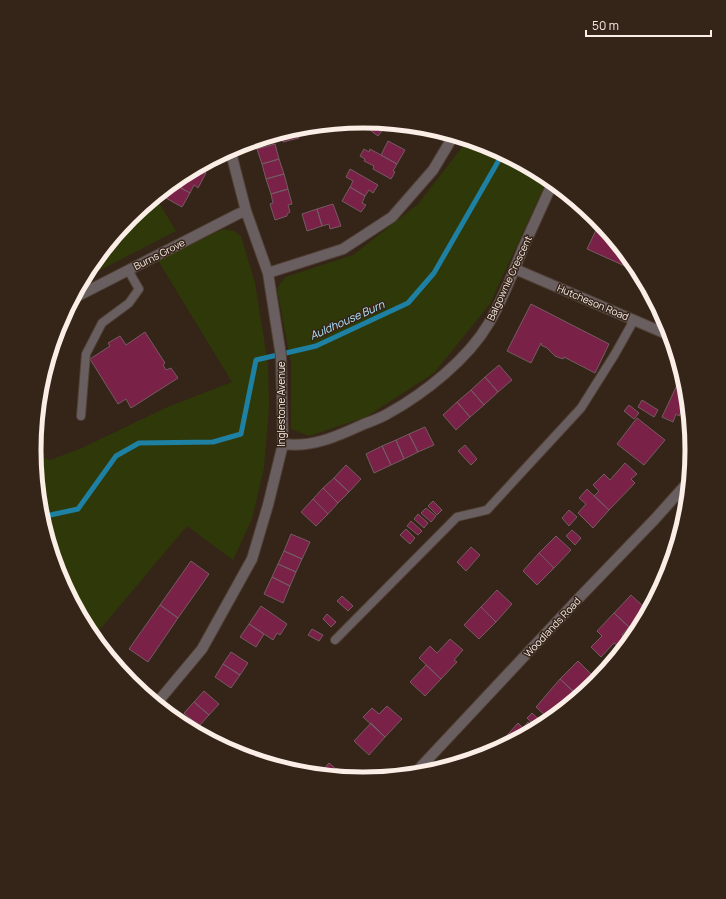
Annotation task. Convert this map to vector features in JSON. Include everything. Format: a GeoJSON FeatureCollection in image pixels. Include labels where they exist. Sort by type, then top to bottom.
{"type":"FeatureCollection","features":[{"type":"Feature","properties":{"kind":"street"},"geometry":{"type":"LineString","coordinates":[[268,273],[343,249],[392,217],[433,170],[451,140]]}},
{"type":"Feature","properties":{"kind":"street","name":"Inglestone Avenue"},"geometry":{"type":"LineString","coordinates":[[160,699],[202,649],[252,559],[268,505],[283,444],[282,356],[268,273],[246,211],[232,156]]}},
{"type":"Feature","properties":{"kind":"street","name":"Balgownie Crescent"},"geometry":{"type":"LineString","coordinates":[[283,444],[308,444],[336,437],[388,414],[440,378],[459,360],[488,324],[502,298],[550,188]]}},
{"type":"Feature","properties":{"kind":"street","name":"Burns Grove"},"geometry":{"type":"LineString","coordinates":[[81,295],[246,211]]}},
{"type":"Feature","properties":{"kind":"street","name":"Hutcheson Road"},"geometry":{"type":"LineString","coordinates":[[515,269],[663,332]]}},
{"type":"Feature","properties":{"kind":"street","name":"Woodlands Road"},"geometry":{"type":"LineString","coordinates":[[422,766],[682,488]]}},
{"type":"Feature","properties":{"kind":"lane"},"geometry":{"type":"LineString","coordinates":[[82,416],[86,354],[102,323],[129,303],[139,289],[128,270]]}},
{"type":"Feature","properties":{"kind":"lane"},"geometry":{"type":"LineString","coordinates":[[335,640],[457,517],[487,510],[582,408],[634,320]]}},
{"type":"Feature","properties":{"kind":"green space"},"geometry":{"type":"Polygon","coordinates":[[[464,144],[486,152],[524,171],[545,184],[490,304],[434,373],[366,417],[309,436],[291,429],[291,363],[277,289],[285,277],[353,255],[418,204],[464,144]]]}},
{"type":"Feature","properties":{"kind":"green space"},"geometry":{"type":"Polygon","coordinates":[[[158,201],[176,231],[93,274],[121,237],[158,201]]]}},
{"type":"Feature","properties":{"kind":"green space"},"geometry":{"type":"Polygon","coordinates":[[[223,229],[234,231],[241,236],[255,283],[268,364],[269,408],[264,468],[252,519],[233,560],[187,526],[102,627],[97,630],[74,592],[58,553],[47,512],[41,457],[50,460],[82,448],[165,408],[232,382],[157,259],[223,229]]]}},
{"type":"Feature","properties":{"kind":"building"},"geometry":{"type":"Polygon","coordinates":[[[367,128],[384,128],[378,136],[367,128]]]}},
{"type":"Feature","properties":{"kind":"building"},"geometry":{"type":"Polygon","coordinates":[[[298,134],[299,138],[283,142],[281,138],[298,134]]]}},
{"type":"Feature","properties":{"kind":"building"},"geometry":{"type":"Polygon","coordinates":[[[388,141],[405,150],[397,164],[381,155],[388,141]]]}},
{"type":"Feature","properties":{"kind":"building"},"geometry":{"type":"Polygon","coordinates":[[[275,144],[279,159],[262,164],[257,149],[275,144]]]}},
{"type":"Feature","properties":{"kind":"building"},"geometry":{"type":"Polygon","coordinates":[[[364,149],[369,152],[370,149],[397,164],[391,179],[373,169],[374,166],[364,161],[365,159],[360,156],[364,149]]]}},
{"type":"Feature","properties":{"kind":"building"},"geometry":{"type":"Polygon","coordinates":[[[279,159],[284,174],[266,179],[262,164],[279,159]]]}},
{"type":"Feature","properties":{"kind":"building"},"geometry":{"type":"Polygon","coordinates":[[[350,169],[378,185],[373,193],[369,190],[365,196],[350,187],[353,181],[346,177],[350,169]]]}},
{"type":"Feature","properties":{"kind":"building"},"geometry":{"type":"Polygon","coordinates":[[[202,171],[206,173],[198,188],[194,185],[190,193],[178,186],[202,171]]]}},
{"type":"Feature","properties":{"kind":"building"},"geometry":{"type":"Polygon","coordinates":[[[284,174],[288,189],[271,194],[266,179],[284,174]]]}},
{"type":"Feature","properties":{"kind":"building"},"geometry":{"type":"Polygon","coordinates":[[[178,186],[190,193],[182,207],[166,198],[169,192],[178,186]]]}},
{"type":"Feature","properties":{"kind":"building"},"geometry":{"type":"Polygon","coordinates":[[[350,187],[365,196],[362,203],[366,205],[361,212],[342,201],[350,187]]]}},
{"type":"Feature","properties":{"kind":"building"},"geometry":{"type":"Polygon","coordinates":[[[288,189],[292,204],[288,205],[290,212],[287,216],[275,220],[270,204],[273,203],[271,194],[288,189]]]}},
{"type":"Feature","properties":{"kind":"building"},"geometry":{"type":"Polygon","coordinates":[[[333,204],[341,226],[330,229],[329,224],[322,226],[317,209],[333,204]]]}},
{"type":"Feature","properties":{"kind":"building"},"geometry":{"type":"Polygon","coordinates":[[[317,209],[322,226],[307,231],[302,214],[317,209]]]}},
{"type":"Feature","properties":{"kind":"building"},"geometry":{"type":"Polygon","coordinates":[[[597,228],[629,268],[587,249],[597,228]]]}},
{"type":"Feature","properties":{"kind":"building"},"geometry":{"type":"Polygon","coordinates":[[[531,304],[609,344],[595,373],[564,357],[563,359],[555,356],[547,348],[541,345],[541,343],[531,363],[507,351],[531,304]]]}},
{"type":"Feature","properties":{"kind":"building"},"geometry":{"type":"Polygon","coordinates":[[[145,332],[165,363],[163,365],[166,370],[171,368],[178,378],[131,408],[126,399],[118,404],[90,359],[110,346],[108,343],[120,336],[126,345],[145,332]]]}},
{"type":"Feature","properties":{"kind":"building"},"geometry":{"type":"Polygon","coordinates":[[[499,365],[512,380],[498,392],[485,377],[499,365]]]}},
{"type":"Feature","properties":{"kind":"building"},"geometry":{"type":"Polygon","coordinates":[[[485,377],[498,392],[484,405],[471,390],[485,377]]]}},
{"type":"Feature","properties":{"kind":"building"},"geometry":{"type":"Polygon","coordinates":[[[678,383],[683,413],[681,412],[679,416],[676,414],[673,422],[662,417],[678,383]]]}},
{"type":"Feature","properties":{"kind":"building"},"geometry":{"type":"Polygon","coordinates":[[[471,390],[484,405],[470,417],[457,402],[471,390]]]}},
{"type":"Feature","properties":{"kind":"building"},"geometry":{"type":"Polygon","coordinates":[[[642,400],[658,410],[654,417],[638,407],[642,400]]]}},
{"type":"Feature","properties":{"kind":"building"},"geometry":{"type":"Polygon","coordinates":[[[457,402],[470,417],[456,430],[443,415],[457,402]]]}},
{"type":"Feature","properties":{"kind":"building"},"geometry":{"type":"Polygon","coordinates":[[[629,405],[639,413],[634,419],[624,411],[629,405]]]}},
{"type":"Feature","properties":{"kind":"building"},"geometry":{"type":"Polygon","coordinates":[[[637,418],[665,440],[644,465],[617,444],[637,418]]]}},
{"type":"Feature","properties":{"kind":"building"},"geometry":{"type":"Polygon","coordinates":[[[425,427],[434,445],[418,452],[409,434],[425,427]]]}},
{"type":"Feature","properties":{"kind":"building"},"geometry":{"type":"Polygon","coordinates":[[[409,434],[418,452],[404,459],[396,440],[409,434]]]}},
{"type":"Feature","properties":{"kind":"building"},"geometry":{"type":"Polygon","coordinates":[[[396,440],[404,459],[391,465],[382,446],[396,440]]]}},
{"type":"Feature","properties":{"kind":"building"},"geometry":{"type":"Polygon","coordinates":[[[465,445],[477,459],[471,465],[458,451],[465,445]]]}},
{"type":"Feature","properties":{"kind":"building"},"geometry":{"type":"Polygon","coordinates":[[[382,446],[391,465],[374,473],[366,454],[382,446]]]}},
{"type":"Feature","properties":{"kind":"building"},"geometry":{"type":"Polygon","coordinates":[[[625,463],[637,474],[631,479],[635,483],[609,510],[594,496],[599,491],[593,485],[604,474],[610,480],[625,463]]]}},
{"type":"Feature","properties":{"kind":"building"},"geometry":{"type":"Polygon","coordinates":[[[346,465],[361,479],[349,492],[334,478],[346,465]]]}},
{"type":"Feature","properties":{"kind":"building"},"geometry":{"type":"Polygon","coordinates":[[[334,478],[349,492],[338,503],[323,488],[334,478]]]}},
{"type":"Feature","properties":{"kind":"building"},"geometry":{"type":"Polygon","coordinates":[[[323,488],[338,503],[328,514],[313,499],[323,488]]]}},
{"type":"Feature","properties":{"kind":"building"},"geometry":{"type":"Polygon","coordinates":[[[587,489],[609,510],[593,528],[578,513],[586,504],[579,498],[587,489]]]}},
{"type":"Feature","properties":{"kind":"building"},"geometry":{"type":"Polygon","coordinates":[[[313,499],[328,514],[316,526],[301,512],[313,499]]]}},
{"type":"Feature","properties":{"kind":"building"},"geometry":{"type":"Polygon","coordinates":[[[433,501],[442,510],[437,515],[428,506],[433,501]]]}},
{"type":"Feature","properties":{"kind":"building"},"geometry":{"type":"Polygon","coordinates":[[[426,508],[436,516],[431,522],[421,513],[426,508]]]}},
{"type":"Feature","properties":{"kind":"building"},"geometry":{"type":"Polygon","coordinates":[[[569,510],[577,517],[569,526],[562,518],[569,510]]]}},
{"type":"Feature","properties":{"kind":"building"},"geometry":{"type":"Polygon","coordinates":[[[418,514],[428,523],[424,528],[414,519],[418,514]]]}},
{"type":"Feature","properties":{"kind":"building"},"geometry":{"type":"Polygon","coordinates":[[[411,521],[422,531],[418,535],[407,526],[411,521]]]}},
{"type":"Feature","properties":{"kind":"building"},"geometry":{"type":"Polygon","coordinates":[[[406,529],[415,538],[410,544],[400,535],[406,529]]]}},
{"type":"Feature","properties":{"kind":"building"},"geometry":{"type":"Polygon","coordinates":[[[572,530],[581,538],[575,545],[566,536],[572,530]]]}},
{"type":"Feature","properties":{"kind":"building"},"geometry":{"type":"Polygon","coordinates":[[[291,534],[310,542],[302,559],[284,551],[291,534]]]}},
{"type":"Feature","properties":{"kind":"building"},"geometry":{"type":"Polygon","coordinates":[[[556,536],[571,550],[554,568],[539,553],[556,536]]]}},
{"type":"Feature","properties":{"kind":"building"},"geometry":{"type":"Polygon","coordinates":[[[471,547],[480,555],[466,571],[457,562],[471,547]]]}},
{"type":"Feature","properties":{"kind":"building"},"geometry":{"type":"Polygon","coordinates":[[[284,551],[302,559],[296,572],[278,564],[284,551]]]}},
{"type":"Feature","properties":{"kind":"building"},"geometry":{"type":"Polygon","coordinates":[[[539,553],[554,568],[537,585],[523,571],[539,553]]]}},
{"type":"Feature","properties":{"kind":"building"},"geometry":{"type":"Polygon","coordinates":[[[191,561],[209,574],[178,618],[160,605],[191,561]]]}},
{"type":"Feature","properties":{"kind":"building"},"geometry":{"type":"Polygon","coordinates":[[[278,564],[296,572],[290,586],[272,577],[278,564]]]}},
{"type":"Feature","properties":{"kind":"building"},"geometry":{"type":"Polygon","coordinates":[[[272,577],[290,586],[283,603],[264,594],[272,577]]]}},
{"type":"Feature","properties":{"kind":"building"},"geometry":{"type":"Polygon","coordinates":[[[497,590],[512,604],[496,622],[481,607],[497,590]]]}},
{"type":"Feature","properties":{"kind":"building"},"geometry":{"type":"Polygon","coordinates":[[[631,595],[644,607],[636,620],[629,627],[614,613],[631,595]]]}},
{"type":"Feature","properties":{"kind":"building"},"geometry":{"type":"Polygon","coordinates":[[[342,596],[353,606],[348,611],[337,601],[342,596]]]}},
{"type":"Feature","properties":{"kind":"building"},"geometry":{"type":"Polygon","coordinates":[[[160,605],[178,618],[148,662],[129,649],[160,605]]]}},
{"type":"Feature","properties":{"kind":"building"},"geometry":{"type":"Polygon","coordinates":[[[261,606],[287,624],[280,635],[277,633],[273,640],[249,624],[261,606]]]}},
{"type":"Feature","properties":{"kind":"building"},"geometry":{"type":"Polygon","coordinates":[[[481,607],[496,622],[479,639],[464,625],[481,607]]]}},
{"type":"Feature","properties":{"kind":"building"},"geometry":{"type":"Polygon","coordinates":[[[614,613],[629,627],[622,635],[624,637],[618,646],[614,643],[601,657],[591,647],[602,636],[597,631],[614,613]]]}},
{"type":"Feature","properties":{"kind":"building"},"geometry":{"type":"Polygon","coordinates":[[[327,614],[336,622],[331,627],[323,619],[327,614]]]}},
{"type":"Feature","properties":{"kind":"building"},"geometry":{"type":"Polygon","coordinates":[[[249,624],[264,634],[256,647],[240,637],[249,624]]]}},
{"type":"Feature","properties":{"kind":"building"},"geometry":{"type":"Polygon","coordinates":[[[312,629],[323,635],[319,641],[308,635],[312,629]]]}},
{"type":"Feature","properties":{"kind":"building"},"geometry":{"type":"Polygon","coordinates":[[[450,639],[463,650],[454,660],[457,662],[441,679],[419,658],[430,646],[437,653],[450,639]]]}},
{"type":"Feature","properties":{"kind":"building"},"geometry":{"type":"Polygon","coordinates":[[[231,652],[248,663],[240,675],[223,664],[231,652]]]}},
{"type":"Feature","properties":{"kind":"building"},"geometry":{"type":"Polygon","coordinates":[[[578,661],[592,675],[574,692],[560,679],[578,661]]]}},
{"type":"Feature","properties":{"kind":"building"},"geometry":{"type":"Polygon","coordinates":[[[223,664],[240,675],[231,688],[215,677],[223,664]]]}},
{"type":"Feature","properties":{"kind":"building"},"geometry":{"type":"Polygon","coordinates":[[[426,665],[441,679],[425,696],[410,682],[426,665]]]}},
{"type":"Feature","properties":{"kind":"building"},"geometry":{"type":"Polygon","coordinates":[[[560,679],[574,692],[545,715],[536,707],[560,679]]]}},
{"type":"Feature","properties":{"kind":"building"},"geometry":{"type":"Polygon","coordinates":[[[204,691],[219,704],[209,715],[194,702],[204,691]]]}},
{"type":"Feature","properties":{"kind":"building"},"geometry":{"type":"Polygon","coordinates":[[[194,702],[209,715],[199,726],[184,713],[194,702]]]}},
{"type":"Feature","properties":{"kind":"building"},"geometry":{"type":"Polygon","coordinates":[[[387,706],[402,719],[385,737],[363,717],[372,708],[379,714],[387,706]]]}},
{"type":"Feature","properties":{"kind":"building"},"geometry":{"type":"Polygon","coordinates":[[[532,713],[539,719],[532,723],[527,718],[532,713]]]}},
{"type":"Feature","properties":{"kind":"building"},"geometry":{"type":"Polygon","coordinates":[[[528,722],[530,724],[504,738],[518,723],[523,728],[528,722]]]}},
{"type":"Feature","properties":{"kind":"building"},"geometry":{"type":"Polygon","coordinates":[[[371,723],[385,737],[369,755],[354,741],[371,723]]]}},
{"type":"Feature","properties":{"kind":"building"},"geometry":{"type":"Polygon","coordinates":[[[329,763],[340,771],[324,769],[329,763]]]}},
{"type":"Feature","properties":{"kind":"waterway","name":"Auldhouse Burn"},"geometry":{"type":"LineString","coordinates":[[48,516],[78,509],[116,456],[139,443],[213,442],[241,434],[256,360],[316,346],[408,303],[434,273],[500,159]]}}]}
